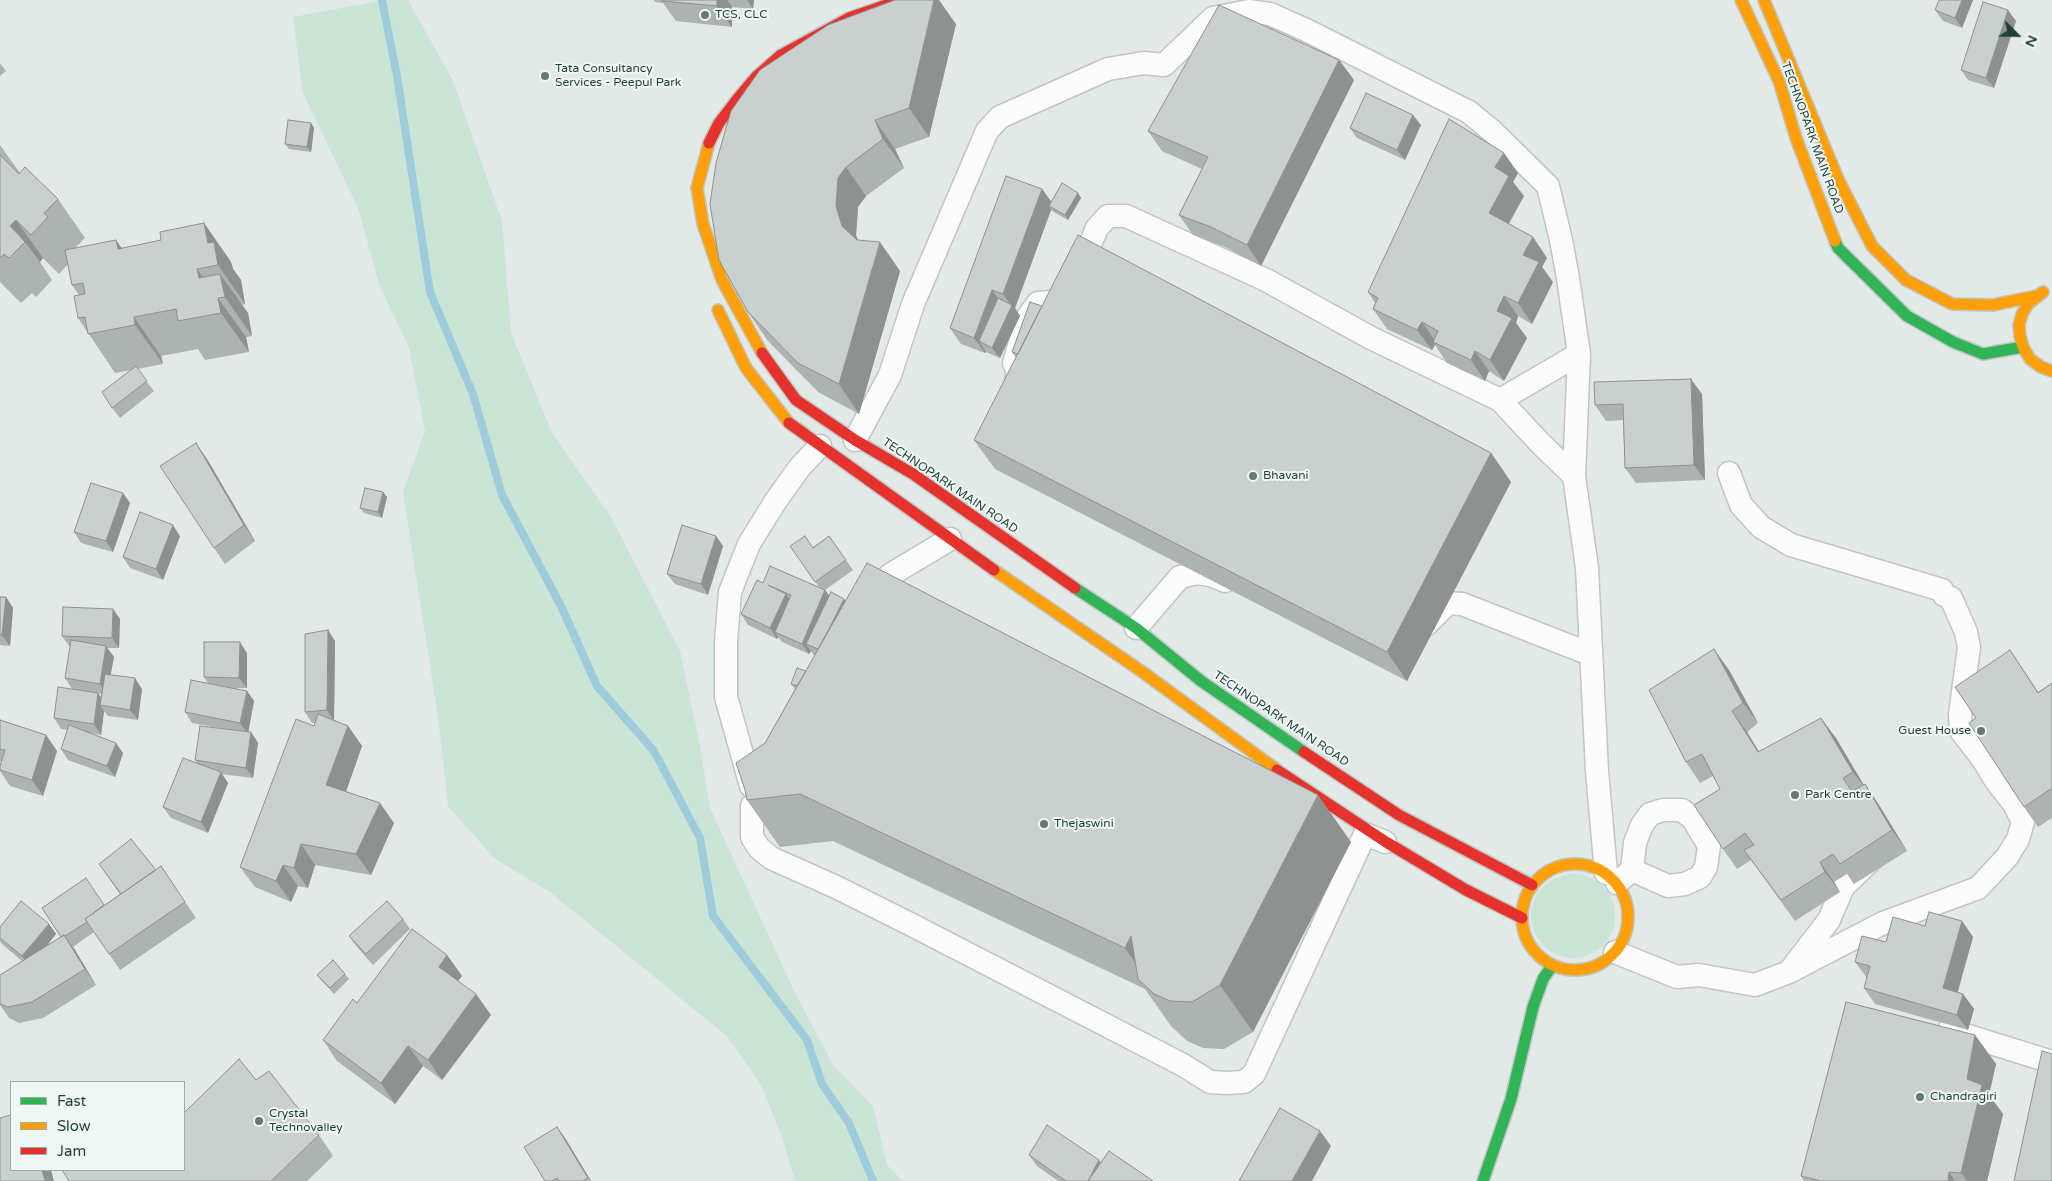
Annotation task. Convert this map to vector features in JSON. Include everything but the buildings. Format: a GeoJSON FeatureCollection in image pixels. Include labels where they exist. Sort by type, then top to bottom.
{"type":"FeatureCollection","features":[{"type":"Feature","properties":{"kind":"street","name":"TECHNOPARK MAIN ROAD"},"geometry":{"type":"LineString","coordinates":[[901,0],[849,18],[808,38],[781,55],[769,64],[739,97],[719,123],[711,138],[697,188],[703,224],[722,280],[757,346],[796,400],[855,440],[913,474],[1061,579],[1136,628],[1201,681],[1360,790],[1399,815],[1532,885]]}},
{"type":"Feature","properties":{"kind":"street","name":"TECHNOPARK MAIN ROAD"},"geometry":{"type":"LineString","coordinates":[[1741,0],[1779,81],[1796,138],[1838,248],[1907,316],[1953,342],[1983,354],[2023,347]]}},
{"type":"Feature","properties":{"kind":"street","name":"TECHNOPARK MAIN ROAD"},"geometry":{"type":"LineString","coordinates":[[1764,0],[1838,179],[1872,246],[1906,280],[1952,304],[1993,305],[2036,296],[2044,291],[2052,291]]}},
{"type":"Feature","properties":{"kind":"street"},"geometry":{"type":"LineString","coordinates":[[855,440],[890,375],[913,304],[987,131],[1000,117],[1108,69],[1144,63],[1164,65],[1213,18],[1249,11],[1270,14],[1306,30],[1469,112],[1527,164],[1548,186],[1563,250],[1578,354],[1574,476],[1587,568],[1590,654],[1618,875],[1628,918],[1625,936],[1615,952],[1604,961],[1592,967],[1579,970],[1565,970],[1552,966],[1532,949],[1524,930],[1522,907],[1536,879],[1548,870],[1558,866],[1581,864],[1594,866],[1618,875]]}},
{"type":"Feature","properties":{"kind":"street"},"geometry":{"type":"LineString","coordinates":[[740,78],[784,40]]}},
{"type":"Feature","properties":{"kind":"street"},"geometry":{"type":"LineString","coordinates":[[1013,402],[1018,372],[1014,363],[1027,318],[1038,303],[1061,301],[1080,268],[1097,228],[1108,216],[1126,216],[1266,280],[1371,338],[1500,400],[1574,476]]}},
{"type":"Feature","properties":{"kind":"street"},"geometry":{"type":"LineString","coordinates":[[2036,296],[2028,304],[2019,325],[2023,347],[2030,358],[2041,367],[2052,371]]}},
{"type":"Feature","properties":{"kind":"street"},"geometry":{"type":"LineString","coordinates":[[714,302],[746,368],[790,423],[950,539],[1028,592]]}},
{"type":"Feature","properties":{"kind":"street"},"geometry":{"type":"LineString","coordinates":[[1500,400],[1578,354]]}},
{"type":"Feature","properties":{"kind":"street"},"geometry":{"type":"LineString","coordinates":[[790,423],[1088,636],[1141,671],[1262,760],[1386,842],[1466,890],[1522,918]]}},
{"type":"Feature","properties":{"kind":"street"},"geometry":{"type":"LineString","coordinates":[[820,446],[791,478],[774,502],[749,544],[730,592],[726,641],[726,697],[752,789],[752,837],[759,848],[771,858],[903,920],[1184,1065],[1210,1082],[1227,1083],[1244,1082],[1254,1074],[1365,834],[1386,842]]}},
{"type":"Feature","properties":{"kind":"street"},"geometry":{"type":"LineString","coordinates":[[1615,952],[1677,977],[1699,975],[1755,985],[1789,972],[1883,923],[1978,888],[2006,857],[2018,840],[2023,822],[2014,804],[1961,731],[1960,714],[1968,647],[1966,632],[1952,598],[1944,595],[1942,590],[1792,545],[1761,527],[1741,505],[1729,473]]}},
{"type":"Feature","properties":{"kind":"street"},"geometry":{"type":"LineString","coordinates":[[868,618],[890,575],[950,539]]}},
{"type":"Feature","properties":{"kind":"street"},"geometry":{"type":"LineString","coordinates":[[1136,628],[1180,577],[1197,573],[1211,575],[1248,591]]}},
{"type":"Feature","properties":{"kind":"street"},"geometry":{"type":"LineString","coordinates":[[1416,645],[1426,623],[1448,603],[1462,604],[1590,654]]}},
{"type":"Feature","properties":{"kind":"street"},"geometry":{"type":"LineString","coordinates":[[752,806],[771,783]]}},
{"type":"Feature","properties":{"kind":"street"},"geometry":{"type":"LineString","coordinates":[[1789,972],[1828,920],[1843,887],[1881,851]]}},
{"type":"Feature","properties":{"kind":"street"},"geometry":{"type":"LineString","coordinates":[[1483,1181],[1511,1099],[1533,1007],[1543,980],[1552,966]]}},
{"type":"Feature","properties":{"kind":"street"},"geometry":{"type":"LineString","coordinates":[[1930,1024],[2052,1062]]}},
{"type":"Feature","properties":{"kind":"green space"},"geometry":{"type":"Polygon","coordinates":[[[385,0],[408,0],[453,81],[502,221],[511,333],[552,433],[611,517],[680,651],[700,745],[710,808],[795,993],[833,1065],[873,1106],[887,1165],[903,1181],[795,1181],[782,1137],[761,1085],[727,1036],[550,892],[494,858],[448,806],[438,717],[403,492],[425,431],[409,347],[380,287],[358,208],[303,93],[293,17],[385,0]]]}},
{"type":"Feature","properties":{"kind":"green space"},"geometry":{"type":"Polygon","coordinates":[[[1565,874],[1581,874],[1597,881],[1608,892],[1615,908],[1612,932],[1603,946],[1597,951],[1581,958],[1565,958],[1549,951],[1538,940],[1531,924],[1531,908],[1538,892],[1549,881],[1565,874]]]}},
{"type":"Feature","properties":{"kind":"waterway"},"geometry":{"type":"LineString","coordinates":[[382,0],[397,76],[430,292],[473,394],[502,495],[561,606],[597,686],[654,751],[700,838],[713,916],[807,1040],[822,1084],[849,1123],[873,1181]]}},
{"type":"Feature","properties":{"kind":"traffic: fast"},"geometry":{"type":"LineString","coordinates":[[1835,241],[1838,248],[1907,316],[1953,342],[1983,354],[2023,347]]}},
{"type":"Feature","properties":{"kind":"traffic: fast"},"geometry":{"type":"LineString","coordinates":[[1075,588],[1136,628],[1201,681],[1304,752]]}},
{"type":"Feature","properties":{"kind":"traffic: fast"},"geometry":{"type":"LineString","coordinates":[[1483,1181],[1511,1099],[1533,1007],[1543,979],[1552,966]]}},
{"type":"Feature","properties":{"kind":"traffic: slow"},"geometry":{"type":"LineString","coordinates":[[1741,0],[1779,81],[1796,138],[1835,241]]}},
{"type":"Feature","properties":{"kind":"traffic: slow"},"geometry":{"type":"LineString","coordinates":[[1764,0],[1838,179],[1872,246],[1906,280],[1952,304],[1993,305],[2036,296]]}},
{"type":"Feature","properties":{"kind":"traffic: slow"},"geometry":{"type":"LineString","coordinates":[[709,143],[697,188],[703,224],[722,280],[762,353]]}},
{"type":"Feature","properties":{"kind":"traffic: slow"},"geometry":{"type":"LineString","coordinates":[[2043,292],[2028,304],[2022,314],[2019,325],[2020,336],[2023,347],[2030,359],[2041,367],[2052,371]]}},
{"type":"Feature","properties":{"kind":"traffic: slow"},"geometry":{"type":"LineString","coordinates":[[718,310],[746,368],[789,423],[804,433]]}},
{"type":"Feature","properties":{"kind":"traffic: slow"},"geometry":{"type":"LineString","coordinates":[[994,570],[1141,671],[1277,770]]}},
{"type":"Feature","properties":{"kind":"traffic: slow"},"geometry":{"type":"LineString","coordinates":[[1575,864],[1595,868],[1613,879],[1624,897],[1628,917],[1624,937],[1613,955],[1595,966],[1575,970],[1555,966],[1537,955],[1526,937],[1522,917],[1526,897],[1537,879],[1555,868],[1575,864]]}},
{"type":"Feature","properties":{"kind":"traffic: jam"},"geometry":{"type":"LineString","coordinates":[[709,143],[719,123],[739,97],[756,77],[781,55],[849,18],[901,0]]}},
{"type":"Feature","properties":{"kind":"traffic: jam"},"geometry":{"type":"LineString","coordinates":[[762,353],[796,400],[855,440],[913,474],[1075,588]]}},
{"type":"Feature","properties":{"kind":"traffic: jam"},"geometry":{"type":"LineString","coordinates":[[789,423],[994,570]]}},
{"type":"Feature","properties":{"kind":"traffic: jam"},"geometry":{"type":"LineString","coordinates":[[1304,752],[1399,815],[1532,885]]}},
{"type":"Feature","properties":{"kind":"traffic: jam"},"geometry":{"type":"LineString","coordinates":[[1277,770],[1386,842],[1466,890],[1522,918]]}},
{"type":"Feature","properties":{"kind":"place","name":"TCS, CLC"},"geometry":{"type":"Point","coordinates":[705,15]}},
{"type":"Feature","properties":{"kind":"place","name":"Tata Consultancy Services - Peepul Park"},"geometry":{"type":"Point","coordinates":[545,76]}},
{"type":"Feature","properties":{"kind":"place","name":"Bhavani"},"geometry":{"type":"Point","coordinates":[1253,476]}},
{"type":"Feature","properties":{"kind":"place","name":"Guest House"},"geometry":{"type":"Point","coordinates":[1981,731]}},
{"type":"Feature","properties":{"kind":"place","name":"Park Centre"},"geometry":{"type":"Point","coordinates":[1795,795]}},
{"type":"Feature","properties":{"kind":"place","name":"Thejaswini"},"geometry":{"type":"Point","coordinates":[1044,824]}},
{"type":"Feature","properties":{"kind":"place","name":"Chandragiri"},"geometry":{"type":"Point","coordinates":[1920,1097]}},
{"type":"Feature","properties":{"kind":"place","name":"Crystal Technovalley"},"geometry":{"type":"Point","coordinates":[259,1121]}}]}
